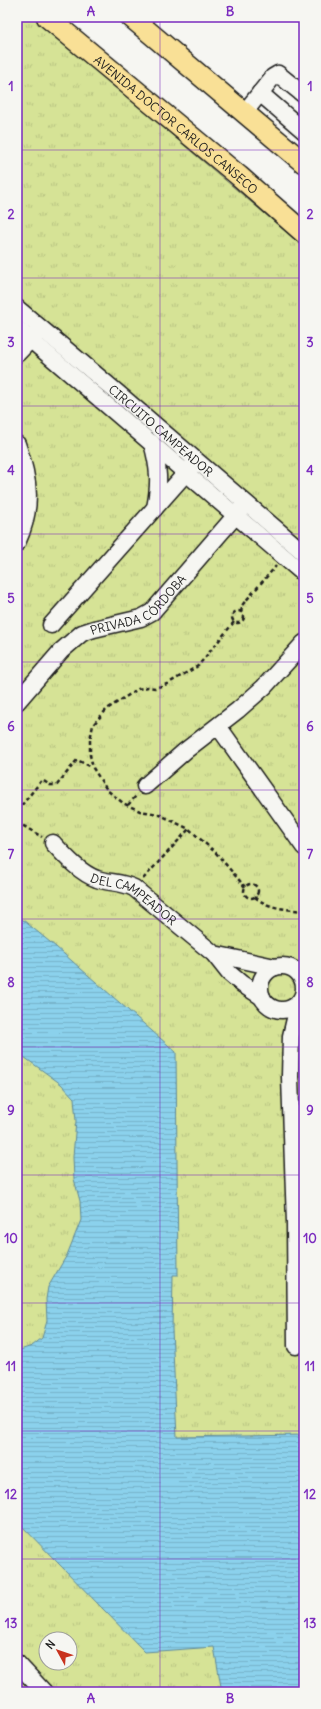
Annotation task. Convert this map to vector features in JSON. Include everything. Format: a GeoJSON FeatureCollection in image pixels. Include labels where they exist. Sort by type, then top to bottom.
{"type":"FeatureCollection","features":[{"type":"Feature","properties":{"kind":"main road","name":"AVENIDA DOCTOR CARLOS CANSECO"},"geometry":{"type":"LineString","coordinates":[[46,17],[228,167],[304,233]]}},
{"type":"Feature","properties":{"kind":"main road"},"geometry":{"type":"LineString","coordinates":[[131,17],[304,163]]}},
{"type":"Feature","properties":{"kind":"street"},"geometry":{"type":"LineString","coordinates":[[244,113],[273,77],[278,74],[304,95]]}},
{"type":"Feature","properties":{"kind":"street"},"geometry":{"type":"LineString","coordinates":[[260,93],[304,131]]}},
{"type":"Feature","properties":{"kind":"street","name":"CIRCUITO CAMPEADOR"},"geometry":{"type":"LineString","coordinates":[[17,308],[26,330],[152,443],[192,466]]}},
{"type":"Feature","properties":{"kind":"street"},"geometry":{"type":"LineString","coordinates":[[17,354],[26,330]]}},
{"type":"Feature","properties":{"kind":"street","name":"CIRCUITO CAMPEADOR"},"geometry":{"type":"LineString","coordinates":[[26,330],[120,394],[192,466],[240,509],[284,556],[304,574]]}},
{"type":"Feature","properties":{"kind":"street"},"geometry":{"type":"LineString","coordinates":[[152,443],[159,475],[159,490],[154,510]]}},
{"type":"Feature","properties":{"kind":"street"},"geometry":{"type":"LineString","coordinates":[[17,444],[23,460],[28,495],[27,515],[17,543]]}},
{"type":"Feature","properties":{"kind":"street"},"geometry":{"type":"LineString","coordinates":[[51,625],[192,466]]}},
{"type":"Feature","properties":{"kind":"street","name":"CIRCUITO CAMPEADOR"},"geometry":{"type":"LineString","coordinates":[[240,509],[304,553]]}},
{"type":"Feature","properties":{"kind":"street","name":"PRIVADA CÓRDOBA"},"geometry":{"type":"LineString","coordinates":[[17,702],[61,651],[82,633],[94,628],[141,618],[152,612],[240,509]]}},
{"type":"Feature","properties":{"kind":"street"},"geometry":{"type":"LineString","coordinates":[[145,786],[264,687],[304,643]]}},
{"type":"Feature","properties":{"kind":"street"},"geometry":{"type":"LineString","coordinates":[[218,726],[304,846]]}},
{"type":"Feature","properties":{"kind":"street","name":"DEL CAMPEADOR"},"geometry":{"type":"LineString","coordinates":[[53,843],[66,857],[83,871],[96,878],[126,884],[134,888],[214,954],[230,973],[267,1003],[291,1036]]}},
{"type":"Feature","properties":{"kind":"street","name":"DEL CAMPEADOR"},"geometry":{"type":"LineString","coordinates":[[214,954],[290,967]]}},
{"type":"Feature","properties":{"kind":"street"},"geometry":{"type":"LineString","coordinates":[[296,1346],[291,1036],[302,997],[303,982],[300,976],[290,967],[269,971],[260,983],[267,1003],[279,1010],[287,1010],[294,1007],[302,997]]}},
{"type":"Feature","properties":{"kind":"street"},"geometry":{"type":"LineString","coordinates":[[17,1664],[44,1692]]}},
{"type":"Feature","properties":{"kind":"path"},"geometry":{"type":"LineString","coordinates":[[241,612],[244,604],[284,556]]}},
{"type":"Feature","properties":{"kind":"path"},"geometry":{"type":"LineString","coordinates":[[237,611],[241,612],[244,617],[243,620],[238,623],[234,622],[232,618],[233,613],[237,611]]}},
{"type":"Feature","properties":{"kind":"path"},"geometry":{"type":"LineString","coordinates":[[17,811],[42,780],[50,785],[57,785],[77,760],[93,768]]}},
{"type":"Feature","properties":{"kind":"path"},"geometry":{"type":"LineString","coordinates":[[17,822],[53,843]]}},
{"type":"Feature","properties":{"kind":"path"},"geometry":{"type":"LineString","coordinates":[[134,888],[189,829]]}},
{"type":"Feature","properties":{"kind":"path"},"geometry":{"type":"LineString","coordinates":[[248,884],[253,884],[256,887],[258,891],[255,896],[250,898],[245,894],[244,889],[248,884]]}},
{"type":"Feature","properties":{"kind":"path"},"geometry":{"type":"LineString","coordinates":[[255,896],[262,903],[276,909],[304,911]]}},
{"type":"Feature","properties":{"kind":"green space"},"geometry":{"type":"Polygon","coordinates":[[[17,17],[33,17],[304,247],[304,1692],[17,1692],[17,17]]]}},
{"type":"Feature","properties":{"kind":"water"},"geometry":{"type":"Polygon","coordinates":[[[17,915],[56,947],[176,1052],[178,1275],[173,1275],[172,1329],[177,1437],[304,1435],[304,1692],[222,1692],[214,1647],[145,1652],[17,1521],[17,1351],[32,1346],[42,1338],[47,1321],[46,1299],[48,1287],[67,1255],[81,1220],[80,1201],[74,1179],[73,1157],[76,1121],[74,1098],[61,1084],[17,1052],[17,915]]]}}]}
